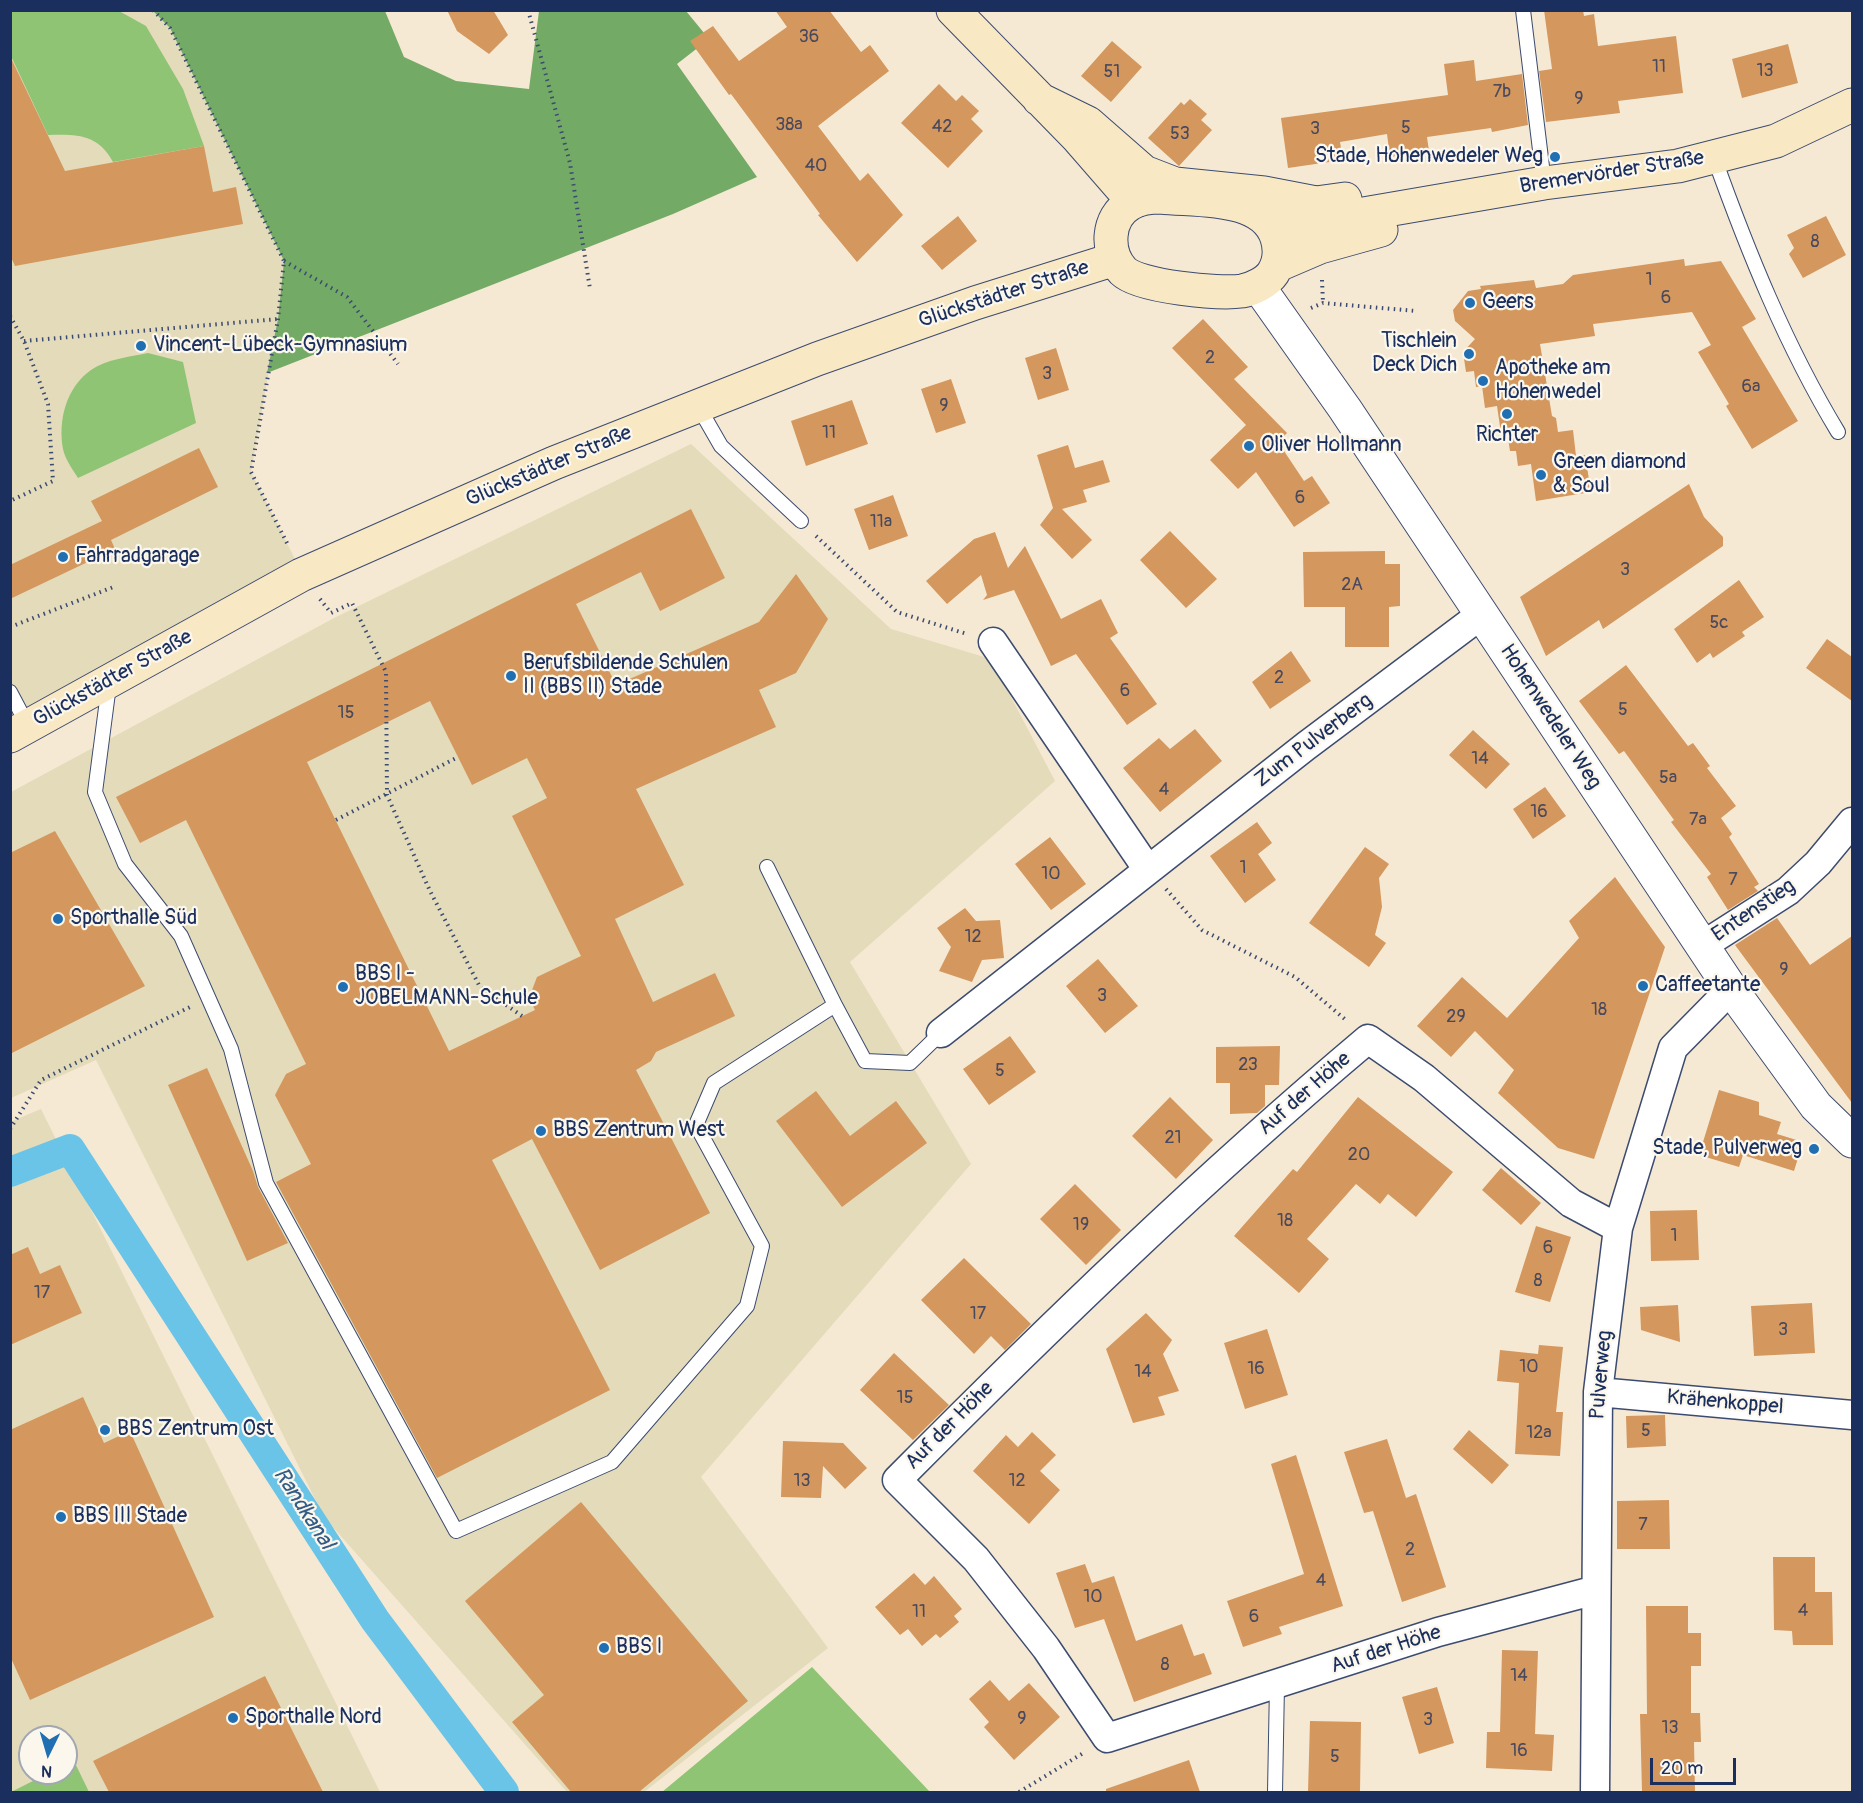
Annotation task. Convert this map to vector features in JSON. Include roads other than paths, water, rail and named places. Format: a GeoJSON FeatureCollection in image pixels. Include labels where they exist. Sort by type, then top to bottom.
{"type":"FeatureCollection","features":[{"type":"Feature","properties":{"kind":"main road"},"geometry":{"type":"LineString","coordinates":[[953,10],[1124,191],[1138,200]]}},
{"type":"Feature","properties":{"kind":"main road"},"geometry":{"type":"LineString","coordinates":[[1039,99],[1088,123],[1144,172],[1175,184],[1264,193],[1316,203],[1367,197],[1434,204]]}},
{"type":"Feature","properties":{"kind":"main road"},"geometry":{"type":"LineString","coordinates":[[1039,99],[1062,147],[1087,180],[1113,225]]}},
{"type":"Feature","properties":{"kind":"main road","name":"Bremervörder Straße"},"geometry":{"type":"LineString","coordinates":[[1272,225],[1317,222],[1434,204],[1544,183],[1678,166],[1776,141],[1852,105]]}},
{"type":"Feature","properties":{"kind":"main road"},"geometry":{"type":"LineString","coordinates":[[1115,259],[1110,235],[1117,215],[1138,200],[1161,197],[1234,205],[1263,216],[1272,225],[1280,251],[1268,275]]}},
{"type":"Feature","properties":{"kind":"main road","name":"Bremervörder Straße"},"geometry":{"type":"LineString","coordinates":[[1115,259],[1124,272],[1152,285],[1244,291],[1268,275],[1320,247],[1382,230],[1434,204]]}},
{"type":"Feature","properties":{"kind":"main road","name":"Glückstädter Straße"},"geometry":{"type":"LineString","coordinates":[[19,731],[301,575],[554,463],[817,359],[975,303],[1115,259]]}},
{"type":"Feature","properties":{"kind":"street","name":"Hohenwedeler Weg"},"geometry":{"type":"LineString","coordinates":[[1268,275],[1345,409],[1702,946],[1810,1099],[1852,1141]]}},
{"type":"Feature","properties":{"kind":"street","name":"Zum Pulverberg"},"geometry":{"type":"LineString","coordinates":[[941,1033],[1148,870],[1482,614]]}},
{"type":"Feature","properties":{"kind":"street"},"geometry":{"type":"LineString","coordinates":[[993,642],[1148,870]]}},
{"type":"Feature","properties":{"kind":"street","name":"Entenstieg"},"geometry":{"type":"LineString","coordinates":[[1702,946],[1788,891],[1818,863],[1852,822]]}},
{"type":"Feature","properties":{"kind":"street","name":"Pulverweg"},"geometry":{"type":"LineString","coordinates":[[1595,1792],[1598,1392],[1618,1228],[1673,1048],[1731,989]]}},
{"type":"Feature","properties":{"kind":"street","name":"Auf der Höhe"},"geometry":{"type":"LineString","coordinates":[[1596,1590],[1438,1632],[1107,1738],[1046,1648],[976,1559],[897,1480],[1005,1372],[1287,1108],[1368,1040],[1424,1078],[1571,1203],[1618,1228]]}},
{"type":"Feature","properties":{"kind":"street","name":"Krähenkoppel"},"geometry":{"type":"LineString","coordinates":[[1598,1392],[1852,1414]]}},
{"type":"Feature","properties":{"kind":"lane"},"geometry":{"type":"LineString","coordinates":[[1523,10],[1544,183]]}},
{"type":"Feature","properties":{"kind":"lane"},"geometry":{"type":"LineString","coordinates":[[1714,157],[1759,275],[1817,397],[1838,432]]}},
{"type":"Feature","properties":{"kind":"lane"},"geometry":{"type":"LineString","coordinates":[[698,406],[721,446],[801,521]]}},
{"type":"Feature","properties":{"kind":"lane"},"geometry":{"type":"LineString","coordinates":[[110,681],[95,792],[125,864],[181,936],[231,1049],[266,1183],[456,1531],[612,1462],[747,1306],[762,1246],[696,1125],[714,1083],[835,1005]]}},
{"type":"Feature","properties":{"kind":"lane"},"geometry":{"type":"LineString","coordinates":[[10,692],[19,731]]}},
{"type":"Feature","properties":{"kind":"lane"},"geometry":{"type":"LineString","coordinates":[[767,867],[865,1061],[910,1063],[941,1033]]}},
{"type":"Feature","properties":{"kind":"lane"},"geometry":{"type":"LineString","coordinates":[[1275,1792],[1277,1685]]}},
{"type":"Feature","properties":{"kind":"waterway","name":"Randkanal"},"geometry":{"type":"LineString","coordinates":[[10,1172],[70,1149],[375,1620],[504,1792]]}},
{"type":"Feature","properties":{"kind":"place","name":"Stade, Hohenwedeler Weg"},"geometry":{"type":"Point","coordinates":[1555,157]}},
{"type":"Feature","properties":{"kind":"place","name":"Geers"},"geometry":{"type":"Point","coordinates":[1470,303]}},
{"type":"Feature","properties":{"kind":"place","name":"Vincent-Lübeck-Gymnasium"},"geometry":{"type":"Point","coordinates":[141,346]}},
{"type":"Feature","properties":{"kind":"place","name":"Tischlein Deck Dich"},"geometry":{"type":"Point","coordinates":[1469,354]}},
{"type":"Feature","properties":{"kind":"place","name":"Apotheke am Hohenwedel"},"geometry":{"type":"Point","coordinates":[1483,381]}},
{"type":"Feature","properties":{"kind":"place","name":"Richter"},"geometry":{"type":"Point","coordinates":[1507,414]}},
{"type":"Feature","properties":{"kind":"place","name":"Oliver Hollmann"},"geometry":{"type":"Point","coordinates":[1249,446]}},
{"type":"Feature","properties":{"kind":"place","name":"Green diamond & Soul"},"geometry":{"type":"Point","coordinates":[1541,475]}},
{"type":"Feature","properties":{"kind":"place","name":"Fahrradgarage"},"geometry":{"type":"Point","coordinates":[63,557]}},
{"type":"Feature","properties":{"kind":"place","name":"Berufsbildende Schulen II (BBS II) Stade"},"geometry":{"type":"Point","coordinates":[511,676]}},
{"type":"Feature","properties":{"kind":"place","name":"Sporthalle Süd"},"geometry":{"type":"Point","coordinates":[58,919]}},
{"type":"Feature","properties":{"kind":"place","name":"Caffeetante"},"geometry":{"type":"Point","coordinates":[1643,986]}},
{"type":"Feature","properties":{"kind":"place","name":"BBS I - JOBELMANN-Schule"},"geometry":{"type":"Point","coordinates":[343,987]}},
{"type":"Feature","properties":{"kind":"place","name":"BBS Zentrum West"},"geometry":{"type":"Point","coordinates":[541,1131]}},
{"type":"Feature","properties":{"kind":"place","name":"Stade, Pulverweg"},"geometry":{"type":"Point","coordinates":[1814,1149]}},
{"type":"Feature","properties":{"kind":"place","name":"BBS Zentrum Ost"},"geometry":{"type":"Point","coordinates":[105,1430]}},
{"type":"Feature","properties":{"kind":"place","name":"BBS III Stade"},"geometry":{"type":"Point","coordinates":[61,1517]}},
{"type":"Feature","properties":{"kind":"place","name":"BBS I"},"geometry":{"type":"Point","coordinates":[604,1648]}},
{"type":"Feature","properties":{"kind":"place","name":"Sporthalle Nord"},"geometry":{"type":"Point","coordinates":[233,1718]}}]}
